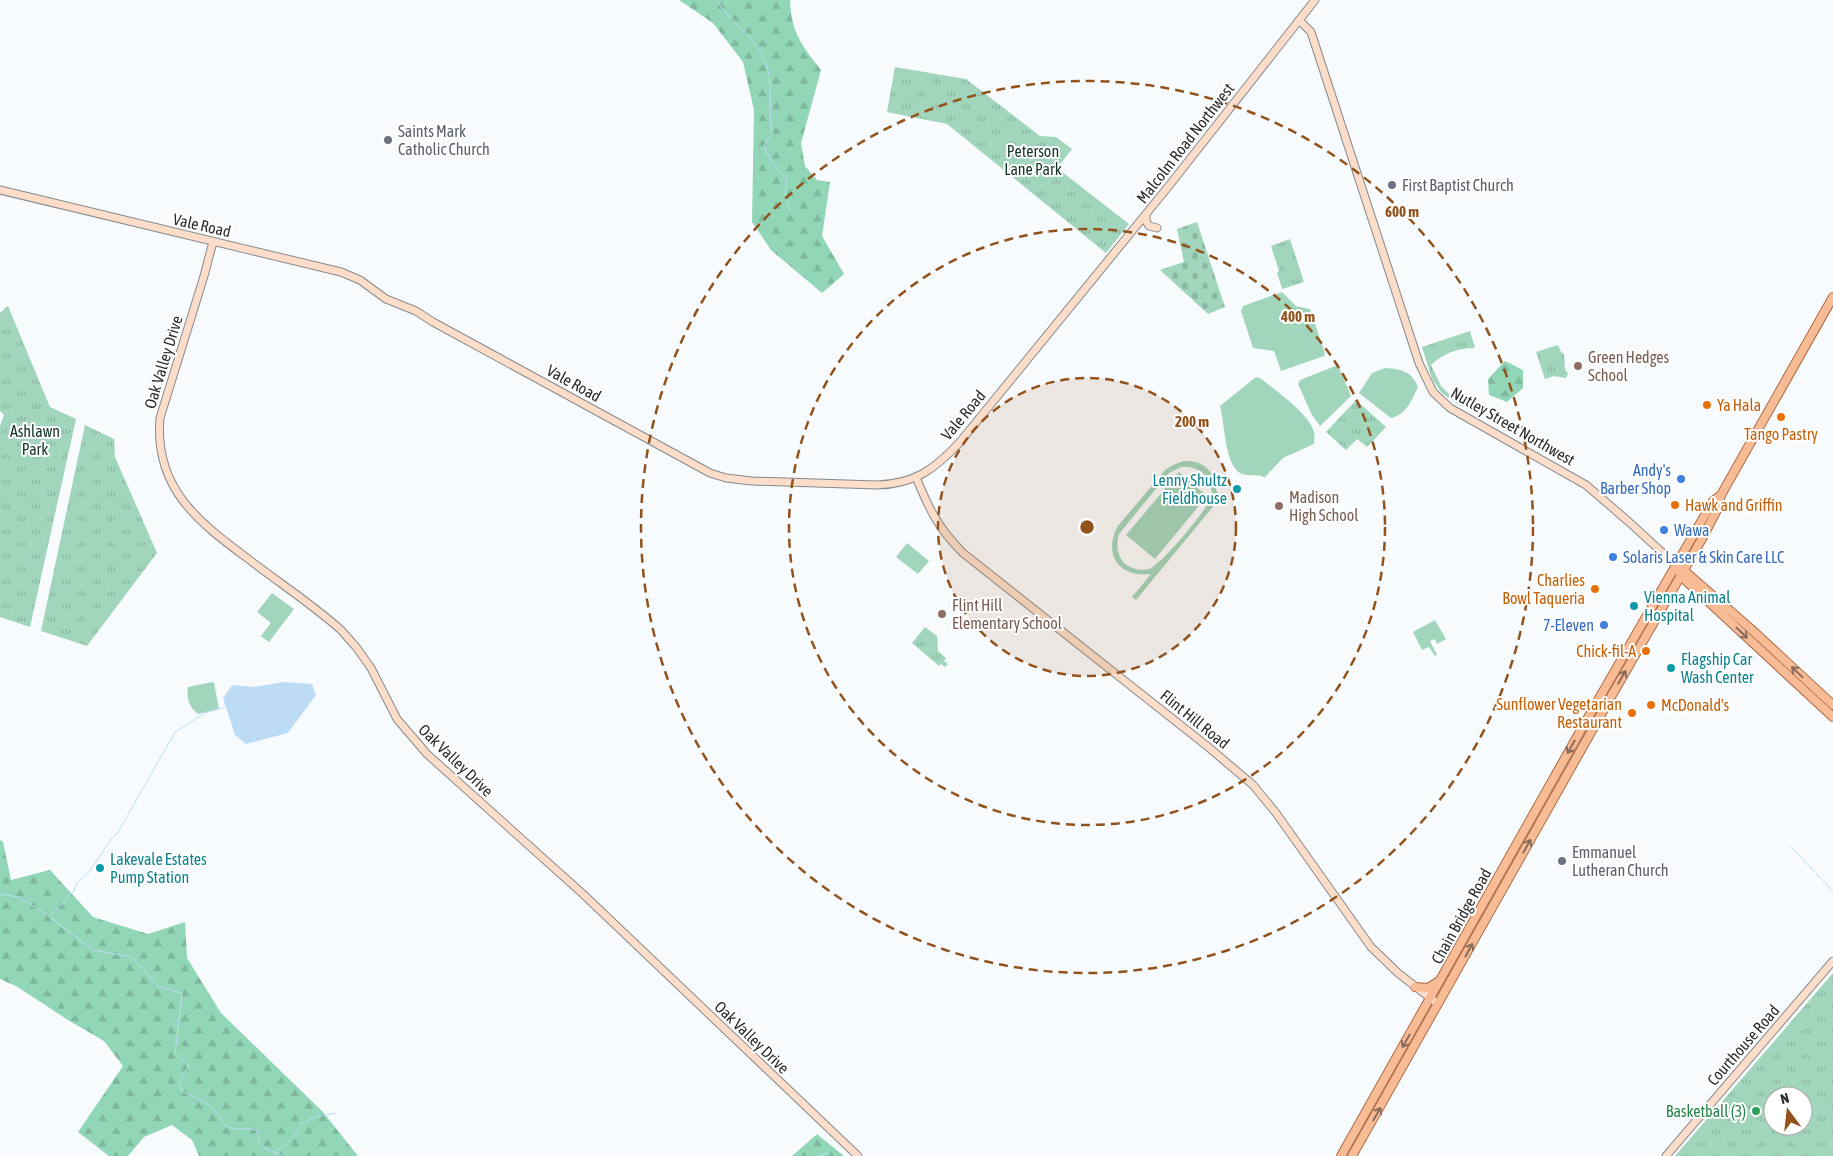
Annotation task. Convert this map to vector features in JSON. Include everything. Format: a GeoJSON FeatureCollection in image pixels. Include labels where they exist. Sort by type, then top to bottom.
{"type":"FeatureCollection","features":[{"type":"Feature","properties":{"kind":"main road"},"geometry":{"type":"LineString","coordinates":[[1721,495],[1833,297]]}},
{"type":"Feature","properties":{"kind":"main road","name":"Chain Bridge Road"},"geometry":{"type":"LineString","coordinates":[[1341,1156],[1604,689],[1713,501],[1721,495]]}},
{"type":"Feature","properties":{"kind":"main road","name":"Chain Bridge Road"},"geometry":{"type":"LineString","coordinates":[[1352,1156],[1717,512],[1721,495]]}},
{"type":"Feature","properties":{"kind":"main road"},"geometry":{"type":"LineString","coordinates":[[1676,566],[1833,717]]}},
{"type":"Feature","properties":{"kind":"main road"},"geometry":{"type":"LineString","coordinates":[[1682,572],[1833,705]]}},
{"type":"Feature","properties":{"kind":"main road"},"geometry":{"type":"LineString","coordinates":[[1415,987],[1428,988],[1441,980]]}},
{"type":"Feature","properties":{"kind":"street","name":"Malcolm Road Northwest"},"geometry":{"type":"LineString","coordinates":[[1075,302],[1315,0]]}},
{"type":"Feature","properties":{"kind":"street","name":"Nutley Street Northwest"},"geometry":{"type":"LineString","coordinates":[[1299,20],[1311,32],[1419,362],[1433,392],[1450,408],[1586,485],[1676,566]]}},
{"type":"Feature","properties":{"kind":"street","name":"Vale Road"},"geometry":{"type":"LineString","coordinates":[[0,190],[213,242],[280,256],[353,276],[393,303],[416,310],[433,322],[692,465],[718,476],[752,481],[896,483],[916,477],[933,468],[960,442],[1075,302]]}},
{"type":"Feature","properties":{"kind":"street"},"geometry":{"type":"LineString","coordinates":[[1146,215],[1146,221],[1149,226],[1157,228]]}},
{"type":"Feature","properties":{"kind":"street","name":"Oak Valley Drive"},"geometry":{"type":"LineString","coordinates":[[213,242],[160,418],[159,439],[163,462],[172,484],[183,502],[211,530],[341,630],[362,655],[374,674],[390,707],[417,744],[582,894],[858,1156]]}},
{"type":"Feature","properties":{"kind":"street","name":"Flint Hill Road"},"geometry":{"type":"LineString","coordinates":[[916,477],[937,523],[964,552],[1207,746],[1253,786],[1276,812],[1372,947],[1389,966],[1438,1004]]}},
{"type":"Feature","properties":{"kind":"street","name":"Courthouse Road"},"geometry":{"type":"LineString","coordinates":[[1666,1156],[1833,961]]}},
{"type":"Feature","properties":{"kind":"green space"},"geometry":{"type":"Polygon","coordinates":[[[679,0],[790,0],[795,30],[808,53],[821,70],[801,143],[805,166],[817,180],[830,182],[822,236],[844,274],[822,293],[771,250],[752,222],[754,110],[743,62],[713,23],[679,0]]]}},
{"type":"Feature","properties":{"kind":"green space","name":"Peterson Lane Park"},"geometry":{"type":"Polygon","coordinates":[[[895,67],[966,79],[1040,136],[1056,137],[1072,149],[1057,168],[1129,224],[1106,253],[947,124],[887,112],[895,67]]]}},
{"type":"Feature","properties":{"kind":"green space"},"geometry":{"type":"Polygon","coordinates":[[[1197,222],[1225,307],[1208,314],[1160,270],[1184,262],[1177,229],[1197,222]]]}},
{"type":"Feature","properties":{"kind":"green space"},"geometry":{"type":"Polygon","coordinates":[[[1290,239],[1304,282],[1282,289],[1277,272],[1279,271],[1271,246],[1290,239]]]}},
{"type":"Feature","properties":{"kind":"green space"},"geometry":{"type":"Polygon","coordinates":[[[1282,292],[1296,306],[1310,309],[1325,353],[1324,356],[1281,371],[1274,351],[1253,348],[1241,311],[1243,306],[1282,292]]]}},
{"type":"Feature","properties":{"kind":"green space","name":"Ashlawn Park"},"geometry":{"type":"Polygon","coordinates":[[[8,306],[50,407],[76,419],[30,627],[0,617],[0,426],[4,415],[0,411],[0,313],[8,306]]]}},
{"type":"Feature","properties":{"kind":"green space"},"geometry":{"type":"Polygon","coordinates":[[[1470,331],[1475,348],[1452,352],[1441,357],[1431,365],[1441,386],[1462,407],[1442,393],[1432,379],[1422,347],[1470,331]]]}},
{"type":"Feature","properties":{"kind":"green space"},"geometry":{"type":"Polygon","coordinates":[[[1558,345],[1564,354],[1565,369],[1568,374],[1566,378],[1554,376],[1545,379],[1536,352],[1558,345]]]}},
{"type":"Feature","properties":{"kind":"green space"},"geometry":{"type":"Polygon","coordinates":[[[1505,361],[1523,370],[1523,388],[1507,402],[1489,395],[1488,379],[1505,361]]]}},
{"type":"Feature","properties":{"kind":"green space"},"geometry":{"type":"Polygon","coordinates":[[[1338,365],[1351,396],[1320,426],[1312,415],[1298,384],[1300,380],[1338,365]]]}},
{"type":"Feature","properties":{"kind":"green space"},"geometry":{"type":"Polygon","coordinates":[[[1385,368],[1396,369],[1409,374],[1413,377],[1418,387],[1405,410],[1391,418],[1359,393],[1372,373],[1385,368]]]}},
{"type":"Feature","properties":{"kind":"green space"},"geometry":{"type":"Polygon","coordinates":[[[1256,377],[1260,378],[1299,410],[1306,417],[1314,432],[1314,444],[1283,458],[1264,478],[1262,476],[1242,474],[1236,470],[1228,454],[1220,406],[1256,377]]]}},
{"type":"Feature","properties":{"kind":"green space"},"geometry":{"type":"Polygon","coordinates":[[[1356,400],[1386,427],[1367,447],[1357,439],[1346,450],[1326,432],[1356,400]]]}},
{"type":"Feature","properties":{"kind":"green space","name":"Ashlawn Park"},"geometry":{"type":"Polygon","coordinates":[[[85,425],[114,439],[115,457],[157,553],[87,646],[41,631],[85,425]]]}},
{"type":"Feature","properties":{"kind":"green space"},"geometry":{"type":"Polygon","coordinates":[[[1189,461],[1199,463],[1207,468],[1215,482],[1216,491],[1221,497],[1136,600],[1132,597],[1151,574],[1140,574],[1123,569],[1113,556],[1113,538],[1117,527],[1165,470],[1173,465],[1189,461]],[[1181,467],[1169,473],[1119,534],[1117,545],[1119,553],[1127,565],[1143,570],[1155,565],[1183,536],[1208,503],[1212,490],[1208,479],[1199,471],[1181,467]]]}},
{"type":"Feature","properties":{"kind":"green space"},"geometry":{"type":"Polygon","coordinates":[[[1179,472],[1207,496],[1155,559],[1126,535],[1179,472]]]}},
{"type":"Feature","properties":{"kind":"green space"},"geometry":{"type":"Polygon","coordinates":[[[907,543],[929,561],[918,574],[896,557],[907,543]]]}},
{"type":"Feature","properties":{"kind":"green space"},"geometry":{"type":"Polygon","coordinates":[[[272,593],[294,609],[269,642],[261,636],[271,623],[257,612],[272,593]]]}},
{"type":"Feature","properties":{"kind":"green space"},"geometry":{"type":"Polygon","coordinates":[[[1435,620],[1446,639],[1437,644],[1435,639],[1430,641],[1437,655],[1435,656],[1429,647],[1422,650],[1413,632],[1435,620]]]}},
{"type":"Feature","properties":{"kind":"green space"},"geometry":{"type":"Polygon","coordinates":[[[925,627],[937,636],[938,651],[946,658],[944,661],[948,664],[945,667],[941,664],[939,666],[912,643],[925,627]]]}},
{"type":"Feature","properties":{"kind":"green space"},"geometry":{"type":"Polygon","coordinates":[[[214,683],[219,709],[198,714],[189,702],[187,695],[188,687],[214,683]]]}},
{"type":"Feature","properties":{"kind":"green space"},"geometry":{"type":"Polygon","coordinates":[[[0,840],[3,842],[11,880],[50,870],[93,917],[148,934],[185,922],[187,958],[221,1013],[323,1112],[358,1156],[199,1156],[192,1140],[172,1125],[144,1137],[128,1156],[109,1156],[78,1132],[123,1066],[104,1041],[16,986],[0,979],[0,840]]]}},
{"type":"Feature","properties":{"kind":"green space"},"geometry":{"type":"Polygon","coordinates":[[[1833,973],[1833,1156],[1675,1156],[1833,973]]]}},
{"type":"Feature","properties":{"kind":"green space"},"geometry":{"type":"Polygon","coordinates":[[[817,1134],[844,1156],[792,1156],[817,1134]]]}},
{"type":"Feature","properties":{"kind":"water"},"geometry":{"type":"Polygon","coordinates":[[[285,682],[312,684],[316,695],[288,733],[246,744],[235,735],[223,698],[232,685],[252,687],[285,682]]]}},
{"type":"Feature","properties":{"kind":"waterway"},"geometry":{"type":"LineString","coordinates":[[717,0],[728,15],[755,43],[765,60],[770,87],[772,133],[764,146],[771,161],[787,179],[785,193],[789,210]]}},
{"type":"Feature","properties":{"kind":"waterway"},"geometry":{"type":"LineString","coordinates":[[50,916],[74,891],[76,884],[89,872],[111,839],[117,834],[175,732],[205,713],[226,707]]}},
{"type":"Feature","properties":{"kind":"waterway"},"geometry":{"type":"LineString","coordinates":[[1791,847],[1833,891]]}},
{"type":"Feature","properties":{"kind":"waterway"},"geometry":{"type":"LineString","coordinates":[[0,894],[18,897],[43,912],[93,950],[132,957],[159,987],[182,993],[175,1054],[189,1066],[179,1082],[182,1091],[209,1105],[228,1127],[256,1130],[261,1146],[282,1156]]}},
{"type":"Feature","properties":{"kind":"waterway"},"geometry":{"type":"LineString","coordinates":[[275,1152],[291,1139],[306,1121],[336,1113]]}},
{"type":"Feature","properties":{"kind":"waterway"},"geometry":{"type":"LineString","coordinates":[[819,1156],[827,1153]]}},
{"type":"Feature","properties":{"kind":"place","name":"Saints Mark Catholic Church"},"geometry":{"type":"Point","coordinates":[388,140]}},
{"type":"Feature","properties":{"kind":"place","name":"First Baptist Church"},"geometry":{"type":"Point","coordinates":[1392,185]}},
{"type":"Feature","properties":{"kind":"place","name":"Green Hedges School"},"geometry":{"type":"Point","coordinates":[1578,366]}},
{"type":"Feature","properties":{"kind":"place","name":"Ya Hala"},"geometry":{"type":"Point","coordinates":[1707,405]}},
{"type":"Feature","properties":{"kind":"place","name":"Tango Pastry"},"geometry":{"type":"Point","coordinates":[1781,417]}},
{"type":"Feature","properties":{"kind":"place","name":"Andy's Barber Shop"},"geometry":{"type":"Point","coordinates":[1681,479]}},
{"type":"Feature","properties":{"kind":"place","name":"Lenny Shultz Fieldhouse"},"geometry":{"type":"Point","coordinates":[1237,489]}},
{"type":"Feature","properties":{"kind":"place","name":"Hawk and Griffin"},"geometry":{"type":"Point","coordinates":[1675,505]}},
{"type":"Feature","properties":{"kind":"place","name":"Madison High School"},"geometry":{"type":"Point","coordinates":[1279,506]}},
{"type":"Feature","properties":{"kind":"place","name":"Wawa"},"geometry":{"type":"Point","coordinates":[1664,530]}},
{"type":"Feature","properties":{"kind":"place","name":"Solaris Laser & Skin Care LLC"},"geometry":{"type":"Point","coordinates":[1613,557]}},
{"type":"Feature","properties":{"kind":"place","name":"Charlies Bowl Taqueria"},"geometry":{"type":"Point","coordinates":[1595,589]}},
{"type":"Feature","properties":{"kind":"place","name":"Vienna Animal Hospital"},"geometry":{"type":"Point","coordinates":[1634,606]}},
{"type":"Feature","properties":{"kind":"place","name":"Flint Hill Elementary School"},"geometry":{"type":"Point","coordinates":[942,614]}},
{"type":"Feature","properties":{"kind":"place","name":"7-Eleven"},"geometry":{"type":"Point","coordinates":[1604,625]}},
{"type":"Feature","properties":{"kind":"place","name":"Chick-fil-A"},"geometry":{"type":"Point","coordinates":[1646,651]}},
{"type":"Feature","properties":{"kind":"place","name":"Flagship Car Wash Center"},"geometry":{"type":"Point","coordinates":[1671,668]}},
{"type":"Feature","properties":{"kind":"place","name":"McDonald's"},"geometry":{"type":"Point","coordinates":[1651,705]}},
{"type":"Feature","properties":{"kind":"place","name":"Sunflower Vegetarian Restaurant"},"geometry":{"type":"Point","coordinates":[1632,713]}},
{"type":"Feature","properties":{"kind":"place","name":"Emmanuel Lutheran Church"},"geometry":{"type":"Point","coordinates":[1562,861]}},
{"type":"Feature","properties":{"kind":"place","name":"Lakevale Estates Pump Station"},"geometry":{"type":"Point","coordinates":[100,868]}},
{"type":"Feature","properties":{"kind":"place","name":"Basketball (3)"},"geometry":{"type":"Point","coordinates":[1756,1111]}}]}
